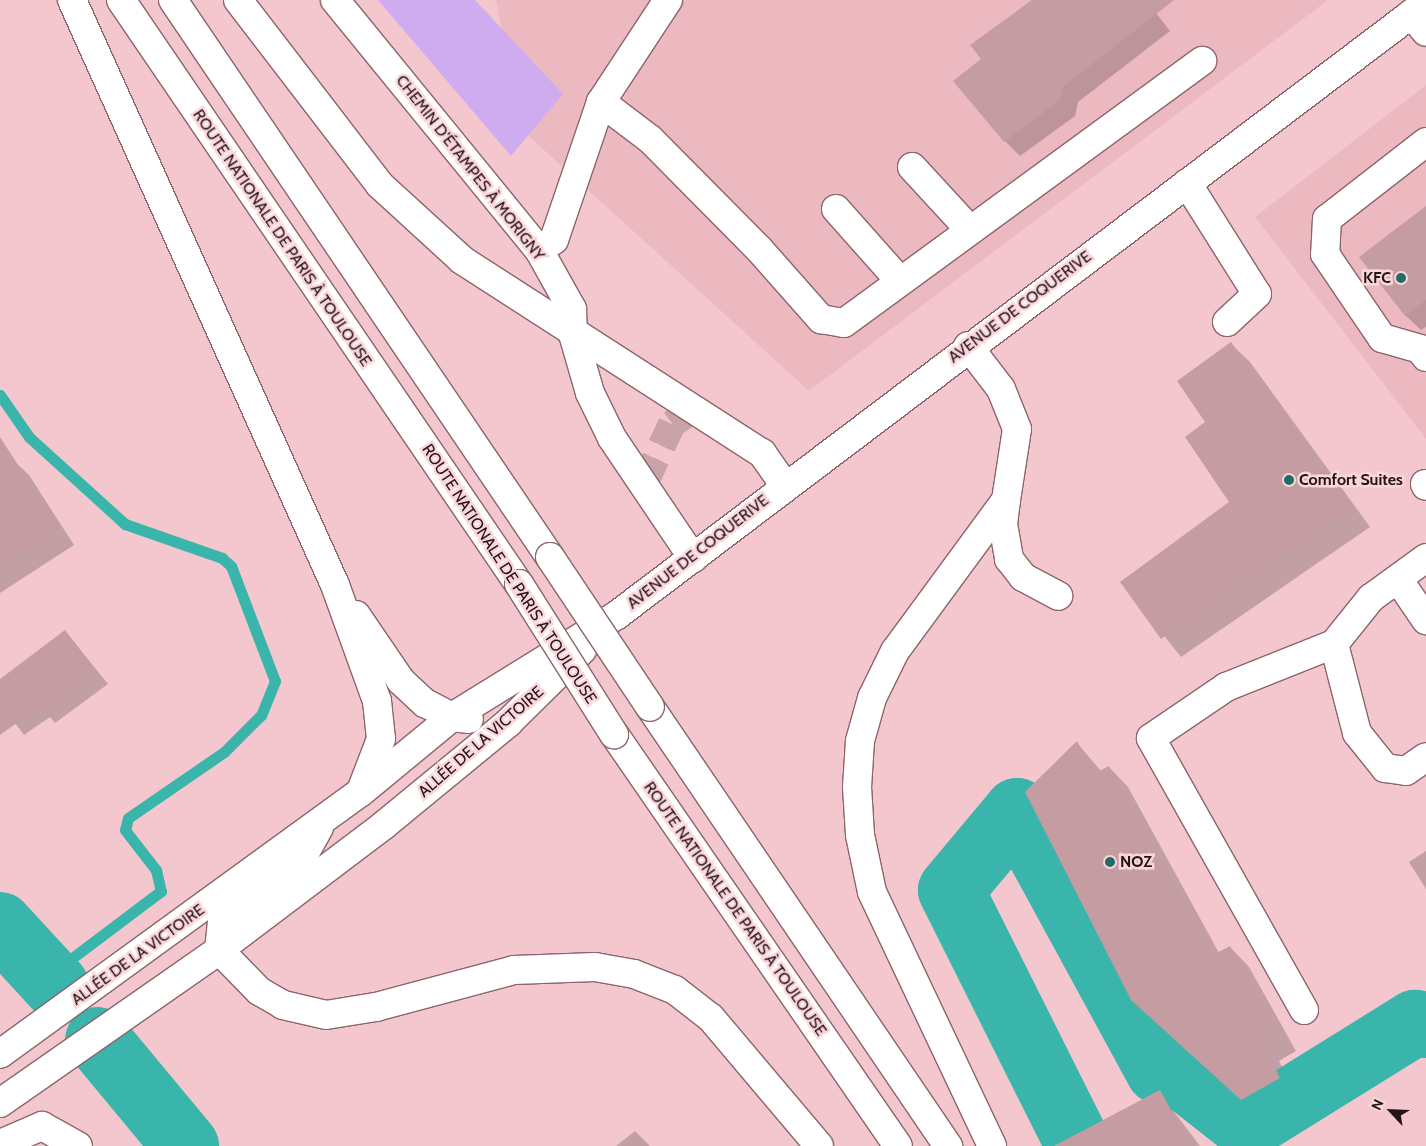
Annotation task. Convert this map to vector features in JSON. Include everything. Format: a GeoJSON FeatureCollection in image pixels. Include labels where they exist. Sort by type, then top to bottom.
{"type":"FeatureCollection","features":[{"type":"Feature","properties":{"kind":"main road"},"geometry":{"type":"LineString","coordinates":[[72,0],[335,585],[377,701],[381,739],[361,792]]}},
{"type":"Feature","properties":{"kind":"main road","name":"ROUTE NATIONALE DE PARIS À TOULOUSE"},"geometry":{"type":"LineString","coordinates":[[120,0],[518,584],[614,734],[898,1146]]}},
{"type":"Feature","properties":{"kind":"main road"},"geometry":{"type":"LineString","coordinates":[[173,0],[948,1146]]}},
{"type":"Feature","properties":{"kind":"main road"},"geometry":{"type":"LineString","coordinates":[[238,0],[380,185],[462,260],[572,334],[762,453],[784,485]]}},
{"type":"Feature","properties":{"kind":"main road","name":"CHEMIN D'ÉTAMPES À MORIGNY"},"geometry":{"type":"LineString","coordinates":[[335,0],[539,250],[572,310],[572,334],[590,393],[612,438],[693,558]]}},
{"type":"Feature","properties":{"kind":"main road"},"geometry":{"type":"LineString","coordinates":[[539,250],[554,240],[601,102],[668,0]]}},
{"type":"Feature","properties":{"kind":"main road","name":"AVENUE DE COQUERIVE"},"geometry":{"type":"LineString","coordinates":[[617,615],[693,558],[784,485],[968,346],[1187,183],[1421,16]]}},
{"type":"Feature","properties":{"kind":"main road"},"geometry":{"type":"LineString","coordinates":[[601,102],[650,139],[759,249],[821,319],[844,322],[1202,60]]}},
{"type":"Feature","properties":{"kind":"main road"},"geometry":{"type":"LineString","coordinates":[[1426,142],[1327,219],[1325,254],[1382,338],[1420,349],[1426,356]]}},
{"type":"Feature","properties":{"kind":"main road"},"geometry":{"type":"LineString","coordinates":[[912,167],[970,230]]}},
{"type":"Feature","properties":{"kind":"main road"},"geometry":{"type":"LineString","coordinates":[[1187,183],[1257,294],[1226,322]]}},
{"type":"Feature","properties":{"kind":"main road"},"geometry":{"type":"LineString","coordinates":[[836,209],[900,281]]}},
{"type":"Feature","properties":{"kind":"main road"},"geometry":{"type":"LineString","coordinates":[[968,346],[1001,389],[1017,429],[1003,524],[1009,559],[1023,577],[1058,596]]}},
{"type":"Feature","properties":{"kind":"main road"},"geometry":{"type":"LineString","coordinates":[[992,1146],[872,892],[860,835],[857,787],[860,741],[872,698],[895,651],[1006,500]]}},
{"type":"Feature","properties":{"kind":"main road"},"geometry":{"type":"LineString","coordinates":[[1304,1010],[1151,738],[1226,687],[1334,644],[1371,598],[1426,558]]}},
{"type":"Feature","properties":{"kind":"main road"},"geometry":{"type":"LineString","coordinates":[[1398,579],[1426,620]]}},
{"type":"Feature","properties":{"kind":"main road"},"geometry":{"type":"LineString","coordinates":[[335,585],[401,681],[425,703],[452,717],[508,723]]}},
{"type":"Feature","properties":{"kind":"main road","name":"ALLÉE DE LA VICTOIRE"},"geometry":{"type":"LineString","coordinates":[[0,1054],[361,792],[452,717],[617,615]]}},
{"type":"Feature","properties":{"kind":"main road","name":"ALLÉE DE LA VICTOIRE"},"geometry":{"type":"LineString","coordinates":[[0,1103],[219,950],[384,825],[508,723],[617,615]]}},
{"type":"Feature","properties":{"kind":"main road"},"geometry":{"type":"LineString","coordinates":[[1334,644],[1362,740],[1385,768],[1406,771],[1426,757]]}},
{"type":"Feature","properties":{"kind":"main road","name":"ALLÉE DE LA VICTOIRE"},"geometry":{"type":"LineString","coordinates":[[219,950],[222,921],[301,860],[324,819]]}},
{"type":"Feature","properties":{"kind":"main road"},"geometry":{"type":"LineString","coordinates":[[219,950],[259,990],[283,1005],[326,1016],[376,1007],[514,970],[595,967],[634,974],[675,990],[712,1018],[819,1146]]}},
{"type":"Feature","properties":{"kind":"main road"},"geometry":{"type":"LineString","coordinates":[[0,1144],[42,1126],[78,1146]]}},
{"type":"Feature","properties":{"kind":"shaded area"},"geometry":{"type":"Polygon","coordinates":[[[378,0],[475,0],[563,94],[511,156],[378,0]]]}},
{"type":"Feature","properties":{"kind":"shaded area"},"geometry":{"type":"Polygon","coordinates":[[[496,0],[1328,0],[809,391],[521,129],[496,0]]]}},
{"type":"Feature","properties":{"kind":"shaded area"},"geometry":{"type":"Polygon","coordinates":[[[1426,85],[1426,439],[1255,217],[1426,85]]]}},
{"type":"Feature","properties":{"kind":"building"},"geometry":{"type":"Polygon","coordinates":[[[1032,0],[1174,0],[1063,87],[1060,100],[1004,142],[953,81],[981,59],[970,45],[1032,0]]]}},
{"type":"Feature","properties":{"kind":"building","name":"KFC"},"geometry":{"type":"Polygon","coordinates":[[[1426,206],[1426,300],[1405,316],[1359,257],[1426,206]]]}},
{"type":"Feature","properties":{"kind":"building","name":"Comfort Suites"},"geometry":{"type":"Polygon","coordinates":[[[1231,342],[1352,508],[1161,639],[1120,582],[1229,502],[1185,437],[1205,422],[1177,381],[1231,342]]]}},
{"type":"Feature","properties":{"kind":"building"},"geometry":{"type":"Polygon","coordinates":[[[0,437],[59,529],[0,568],[0,437]]]}},
{"type":"Feature","properties":{"kind":"building"},"geometry":{"type":"Polygon","coordinates":[[[65,630],[98,673],[44,713],[39,707],[0,735],[0,679],[65,630]]]}},
{"type":"Feature","properties":{"kind":"building","name":"NOZ"},"geometry":{"type":"Polygon","coordinates":[[[1077,741],[1095,773],[1109,766],[1213,955],[1230,946],[1278,1032],[1261,1042],[1280,1078],[1241,1100],[1131,1000],[1025,792],[1077,741]]]}},
{"type":"Feature","properties":{"kind":"building"},"geometry":{"type":"Polygon","coordinates":[[[1160,1090],[1191,1146],[1054,1146],[1160,1090]]]}},
{"type":"Feature","properties":{"kind":"waterway"},"geometry":{"type":"LineString","coordinates":[[0,395],[29,437],[125,524],[222,558],[231,566],[275,681],[261,715],[224,752],[128,818],[125,830],[156,870],[161,891],[47,977]]}},
{"type":"Feature","properties":{"kind":"waterway"},"geometry":{"type":"LineString","coordinates":[[1079,1146],[951,890],[1017,811],[1159,1071],[1190,1082],[1247,1127],[1415,1023],[1426,1025]]}},
{"type":"Feature","properties":{"kind":"waterway"},"geometry":{"type":"LineString","coordinates":[[0,925],[56,986]]}},
{"type":"Feature","properties":{"kind":"waterway"},"geometry":{"type":"LineString","coordinates":[[98,1040],[186,1146]]}},
{"type":"Feature","properties":{"kind":"tunnel"},"geometry":{"type":"LineString","coordinates":[[644,484],[672,424],[696,407]]}},
{"type":"Feature","properties":{"kind":"place","name":"KFC"},"geometry":{"type":"Point","coordinates":[1401,278]}},
{"type":"Feature","properties":{"kind":"place","name":"Comfort Suites"},"geometry":{"type":"Point","coordinates":[1289,480]}},
{"type":"Feature","properties":{"kind":"place","name":"NOZ"},"geometry":{"type":"Point","coordinates":[1110,862]}}]}
